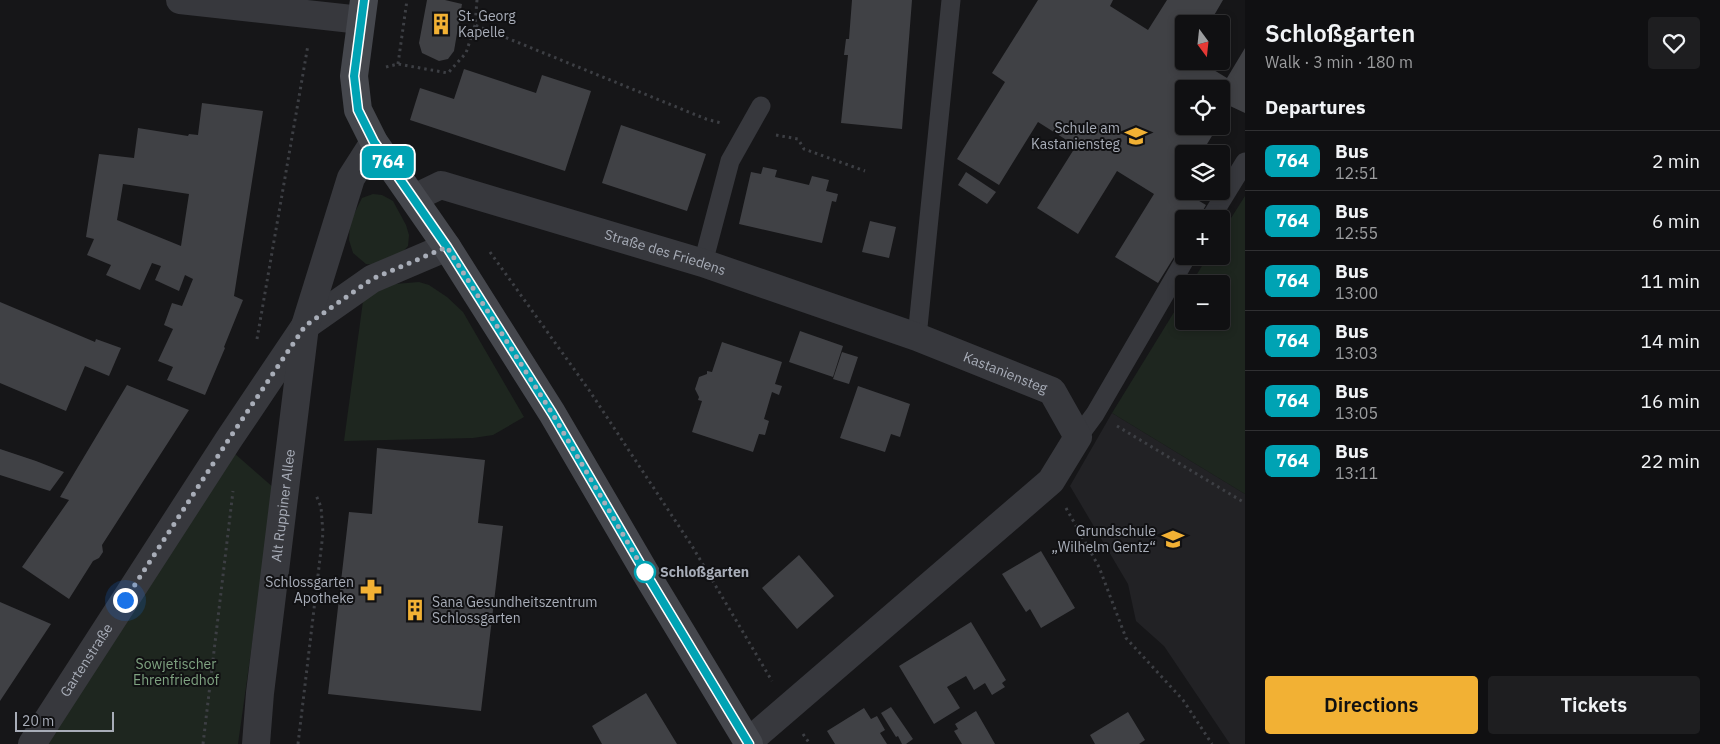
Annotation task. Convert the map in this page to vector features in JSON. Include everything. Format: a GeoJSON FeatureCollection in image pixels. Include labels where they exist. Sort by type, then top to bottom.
{"type":"FeatureCollection","features":[{"type":"Feature","properties":{"kind":"main road"},"geometry":{"type":"LineString","coordinates":[[362,10],[354,76],[358,110],[374,142],[447,247],[552,413],[748,743]]}},
{"type":"Feature","properties":{"kind":"street"},"geometry":{"type":"LineString","coordinates":[[180,0],[362,10]]}},
{"type":"Feature","properties":{"kind":"street","name":"Alt Ruppiner Allee"},"geometry":{"type":"LineString","coordinates":[[256,744],[260,693],[305,326],[351,178],[374,142]]}},
{"type":"Feature","properties":{"kind":"street","name":"Straße des Friedens"},"geometry":{"type":"LineString","coordinates":[[414,198],[441,184],[703,263],[917,337]]}},
{"type":"Feature","properties":{"kind":"street"},"geometry":{"type":"LineString","coordinates":[[305,326],[372,279],[447,247]]}},
{"type":"Feature","properties":{"kind":"street","name":"Gartenstraße"},"geometry":{"type":"LineString","coordinates":[[32,744],[224,447],[305,326]]}},
{"type":"Feature","properties":{"kind":"street","name":"Kastaniensteg"},"geometry":{"type":"LineString","coordinates":[[917,337],[1052,391],[1078,437]]}},
{"type":"Feature","properties":{"kind":"street"},"geometry":{"type":"LineString","coordinates":[[748,743],[1051,481],[1078,437]]}},
{"type":"Feature","properties":{"kind":"lane"},"geometry":{"type":"LineString","coordinates":[[917,337],[951,0]]}},
{"type":"Feature","properties":{"kind":"lane"},"geometry":{"type":"LineString","coordinates":[[703,263],[730,161],[761,106]]}},
{"type":"Feature","properties":{"kind":"lane"},"geometry":{"type":"LineString","coordinates":[[1216,210],[1245,162]]}},
{"type":"Feature","properties":{"kind":"lane"},"geometry":{"type":"LineString","coordinates":[[1078,437],[1095,414],[1182,265]]}},
{"type":"Feature","properties":{"kind":"path"},"geometry":{"type":"LineString","coordinates":[[407,0],[398,64],[448,73],[466,53],[475,25],[478,0]]}},
{"type":"Feature","properties":{"kind":"path"},"geometry":{"type":"LineString","coordinates":[[475,25],[706,119],[748,130],[798,139],[804,149],[865,171]]}},
{"type":"Feature","properties":{"kind":"path"},"geometry":{"type":"LineString","coordinates":[[487,248],[589,390],[692,546],[810,744]]}},
{"type":"Feature","properties":{"kind":"path"},"geometry":{"type":"LineString","coordinates":[[1095,414],[1245,503]]}},
{"type":"Feature","properties":{"kind":"path"},"geometry":{"type":"LineString","coordinates":[[1051,481],[1099,567],[1126,638],[1183,700],[1212,744]]}},
{"type":"Feature","properties":{"kind":"path"},"geometry":{"type":"LineString","coordinates":[[298,744],[323,533],[321,507],[315,492]]}},
{"type":"Feature","properties":{"kind":"shaded area","name":"Grundschule „Wilhelm Gentz“"},"geometry":{"type":"Polygon","coordinates":[[[1112,413],[1245,494],[1245,744],[1230,744],[1164,646],[1136,621],[1128,584],[1070,486],[1112,413]]]}},
{"type":"Feature","properties":{"kind":"green space"},"geometry":{"type":"Polygon","coordinates":[[[373,194],[382,195],[393,201],[406,225],[409,235],[408,246],[400,255],[375,265],[366,264],[353,253],[349,240],[350,222],[362,198],[373,194]]]}},
{"type":"Feature","properties":{"kind":"green space"},"geometry":{"type":"Polygon","coordinates":[[[1245,196],[1245,494],[1112,413],[1175,311],[1175,330],[1230,330],[1230,275],[1196,275],[1203,265],[1230,265],[1230,220],[1245,196]]]}},
{"type":"Feature","properties":{"kind":"green space"},"geometry":{"type":"Polygon","coordinates":[[[419,282],[429,285],[447,297],[463,312],[524,417],[493,435],[473,438],[344,441],[363,301],[376,291],[395,284],[419,282]]]}},
{"type":"Feature","properties":{"kind":"green space","name":"Sowjetischer Ehrenfriedhof"},"geometry":{"type":"Polygon","coordinates":[[[234,453],[274,488],[238,744],[45,744],[234,453]]]}},
{"type":"Feature","properties":{"kind":"building","name":"St. Georg Kapelle"},"geometry":{"type":"Polygon","coordinates":[[[427,0],[445,0],[462,4],[454,51],[448,59],[439,61],[422,53],[419,43],[427,0]]]}},
{"type":"Feature","properties":{"kind":"building"},"geometry":{"type":"Polygon","coordinates":[[[852,0],[912,0],[902,129],[841,123],[848,55],[844,55],[846,39],[849,39],[852,0]]]}},
{"type":"Feature","properties":{"kind":"building","name":"Schule am Kastaniensteg"},"geometry":{"type":"Polygon","coordinates":[[[1038,0],[1113,0],[1110,6],[1148,30],[1167,0],[1223,0],[1214,15],[1175,15],[1175,70],[1214,70],[1227,78],[1245,48],[1245,113],[1230,106],[1230,80],[1175,80],[1175,135],[1213,135],[1206,145],[1175,145],[1175,200],[1198,200],[1206,205],[1203,210],[1175,210],[1175,256],[1158,283],[1115,257],[1154,194],[1117,171],[1078,234],[1037,208],[1076,146],[1038,122],[999,185],[957,159],[1005,82],[992,73],[1038,0]]]}},
{"type":"Feature","properties":{"kind":"building"},"geometry":{"type":"Polygon","coordinates":[[[464,69],[536,93],[542,75],[591,91],[565,171],[410,120],[420,88],[454,99],[464,69]]]}},
{"type":"Feature","properties":{"kind":"building"},"geometry":{"type":"Polygon","coordinates":[[[202,103],[263,111],[234,296],[243,300],[205,395],[167,380],[173,367],[158,361],[173,329],[164,325],[172,303],[182,306],[193,279],[185,275],[179,291],[155,280],[161,266],[152,263],[140,290],[106,275],[111,265],[87,255],[94,239],[86,237],[99,154],[134,158],[138,128],[188,136],[189,134],[198,135],[202,103]],[[123,184],[117,220],[181,246],[189,194],[123,184]]]}},
{"type":"Feature","properties":{"kind":"building"},"geometry":{"type":"Polygon","coordinates":[[[621,125],[706,154],[687,211],[602,183],[621,125]]]}},
{"type":"Feature","properties":{"kind":"building"},"geometry":{"type":"Polygon","coordinates":[[[763,167],[777,170],[775,177],[809,185],[812,176],[829,180],[826,191],[838,194],[836,202],[832,201],[822,243],[739,224],[751,172],[761,174],[763,167]]]}},
{"type":"Feature","properties":{"kind":"building"},"geometry":{"type":"Polygon","coordinates":[[[966,172],[996,192],[987,204],[958,185],[966,172]]]}},
{"type":"Feature","properties":{"kind":"building"},"geometry":{"type":"Polygon","coordinates":[[[870,221],[896,227],[889,258],[862,252],[870,221]]]}},
{"type":"Feature","properties":{"kind":"building"},"geometry":{"type":"Polygon","coordinates":[[[0,302],[95,342],[96,339],[121,348],[109,376],[85,366],[66,411],[0,383],[0,302]]]}},
{"type":"Feature","properties":{"kind":"building"},"geometry":{"type":"Polygon","coordinates":[[[800,331],[843,346],[833,377],[789,362],[800,331]]]}},
{"type":"Feature","properties":{"kind":"building"},"geometry":{"type":"Polygon","coordinates":[[[722,342],[782,362],[775,384],[782,386],[779,395],[772,392],[764,419],[769,421],[765,435],[759,434],[753,452],[692,432],[702,401],[698,400],[699,397],[695,389],[699,377],[707,374],[707,371],[712,372],[722,342]]]}},
{"type":"Feature","properties":{"kind":"building"},"geometry":{"type":"Polygon","coordinates":[[[842,352],[858,357],[849,384],[833,379],[842,352]]]}},
{"type":"Feature","properties":{"kind":"building"},"geometry":{"type":"Polygon","coordinates":[[[127,385],[189,410],[102,545],[103,552],[99,558],[93,561],[69,599],[22,567],[69,500],[60,497],[127,385]]]}},
{"type":"Feature","properties":{"kind":"building"},"geometry":{"type":"Polygon","coordinates":[[[858,386],[910,404],[900,437],[891,434],[885,452],[840,438],[858,386]]]}},
{"type":"Feature","properties":{"kind":"building","name":"Sana Gesundheitszentrum Schlossgarten"},"geometry":{"type":"Polygon","coordinates":[[[377,448],[485,460],[478,523],[503,526],[481,711],[328,694],[349,512],[372,514],[377,448]]]}},
{"type":"Feature","properties":{"kind":"building"},"geometry":{"type":"Polygon","coordinates":[[[0,449],[64,472],[50,491],[0,475],[0,449]]]}},
{"type":"Feature","properties":{"kind":"building"},"geometry":{"type":"Polygon","coordinates":[[[1041,551],[1075,608],[1041,628],[1030,609],[1026,612],[1002,574],[1041,551]]]}},
{"type":"Feature","properties":{"kind":"building"},"geometry":{"type":"Polygon","coordinates":[[[799,555],[834,596],[797,629],[762,588],[799,555]]]}},
{"type":"Feature","properties":{"kind":"building"},"geometry":{"type":"Polygon","coordinates":[[[0,602],[51,624],[0,701],[0,602]]]}},
{"type":"Feature","properties":{"kind":"building"},"geometry":{"type":"Polygon","coordinates":[[[971,622],[1006,680],[1002,683],[1005,687],[992,695],[985,683],[974,690],[966,676],[947,687],[960,708],[934,724],[899,666],[971,622]]]}},
{"type":"Feature","properties":{"kind":"building"},"geometry":{"type":"Polygon","coordinates":[[[646,693],[677,744],[602,744],[592,726],[646,693]]]}},
{"type":"Feature","properties":{"kind":"building"},"geometry":{"type":"Polygon","coordinates":[[[891,707],[913,739],[906,744],[902,744],[898,736],[896,737],[881,713],[891,707]]]}},
{"type":"Feature","properties":{"kind":"building"},"geometry":{"type":"Polygon","coordinates":[[[864,708],[871,719],[877,716],[885,730],[880,733],[887,744],[835,744],[827,731],[864,708]]]}},
{"type":"Feature","properties":{"kind":"building"},"geometry":{"type":"Polygon","coordinates":[[[976,711],[995,744],[962,744],[954,731],[958,729],[955,724],[976,711]]]}},
{"type":"Feature","properties":{"kind":"building"},"geometry":{"type":"Polygon","coordinates":[[[1128,712],[1145,740],[1139,744],[1095,744],[1090,735],[1128,712]]]}},
{"type":"Feature","properties":{"kind":"bus line","name":"764"},"geometry":{"type":"LineString","coordinates":[[364,0],[354,76],[358,110],[374,142],[447,247],[552,413],[749,744]]}},
{"type":"Feature","properties":{"kind":"place","name":"St. Georg Kapelle"},"geometry":{"type":"Point","coordinates":[441,24]}},
{"type":"Feature","properties":{"kind":"place","name":"Schule am Kastaniensteg"},"geometry":{"type":"Point","coordinates":[1136,136]}},
{"type":"Feature","properties":{"kind":"place","name":"Grundschule „Wilhelm Gentz“"},"geometry":{"type":"Point","coordinates":[1173,539]}},
{"type":"Feature","properties":{"kind":"place","name":"Schloßgarten"},"geometry":{"type":"Point","coordinates":[645,572]}},
{"type":"Feature","properties":{"kind":"place","name":"Schlossgarten Apotheke"},"geometry":{"type":"Point","coordinates":[371,590]}},
{"type":"Feature","properties":{"kind":"place","name":"Sana Gesundheitszentrum Schlossgarten"},"geometry":{"type":"Point","coordinates":[415,610]}},
{"type":"Feature","properties":{"kind":"route"},"geometry":{"type":"LineString","coordinates":[[125,600],[305,326],[372,279],[447,247],[552,413],[645,572]]}}]}
